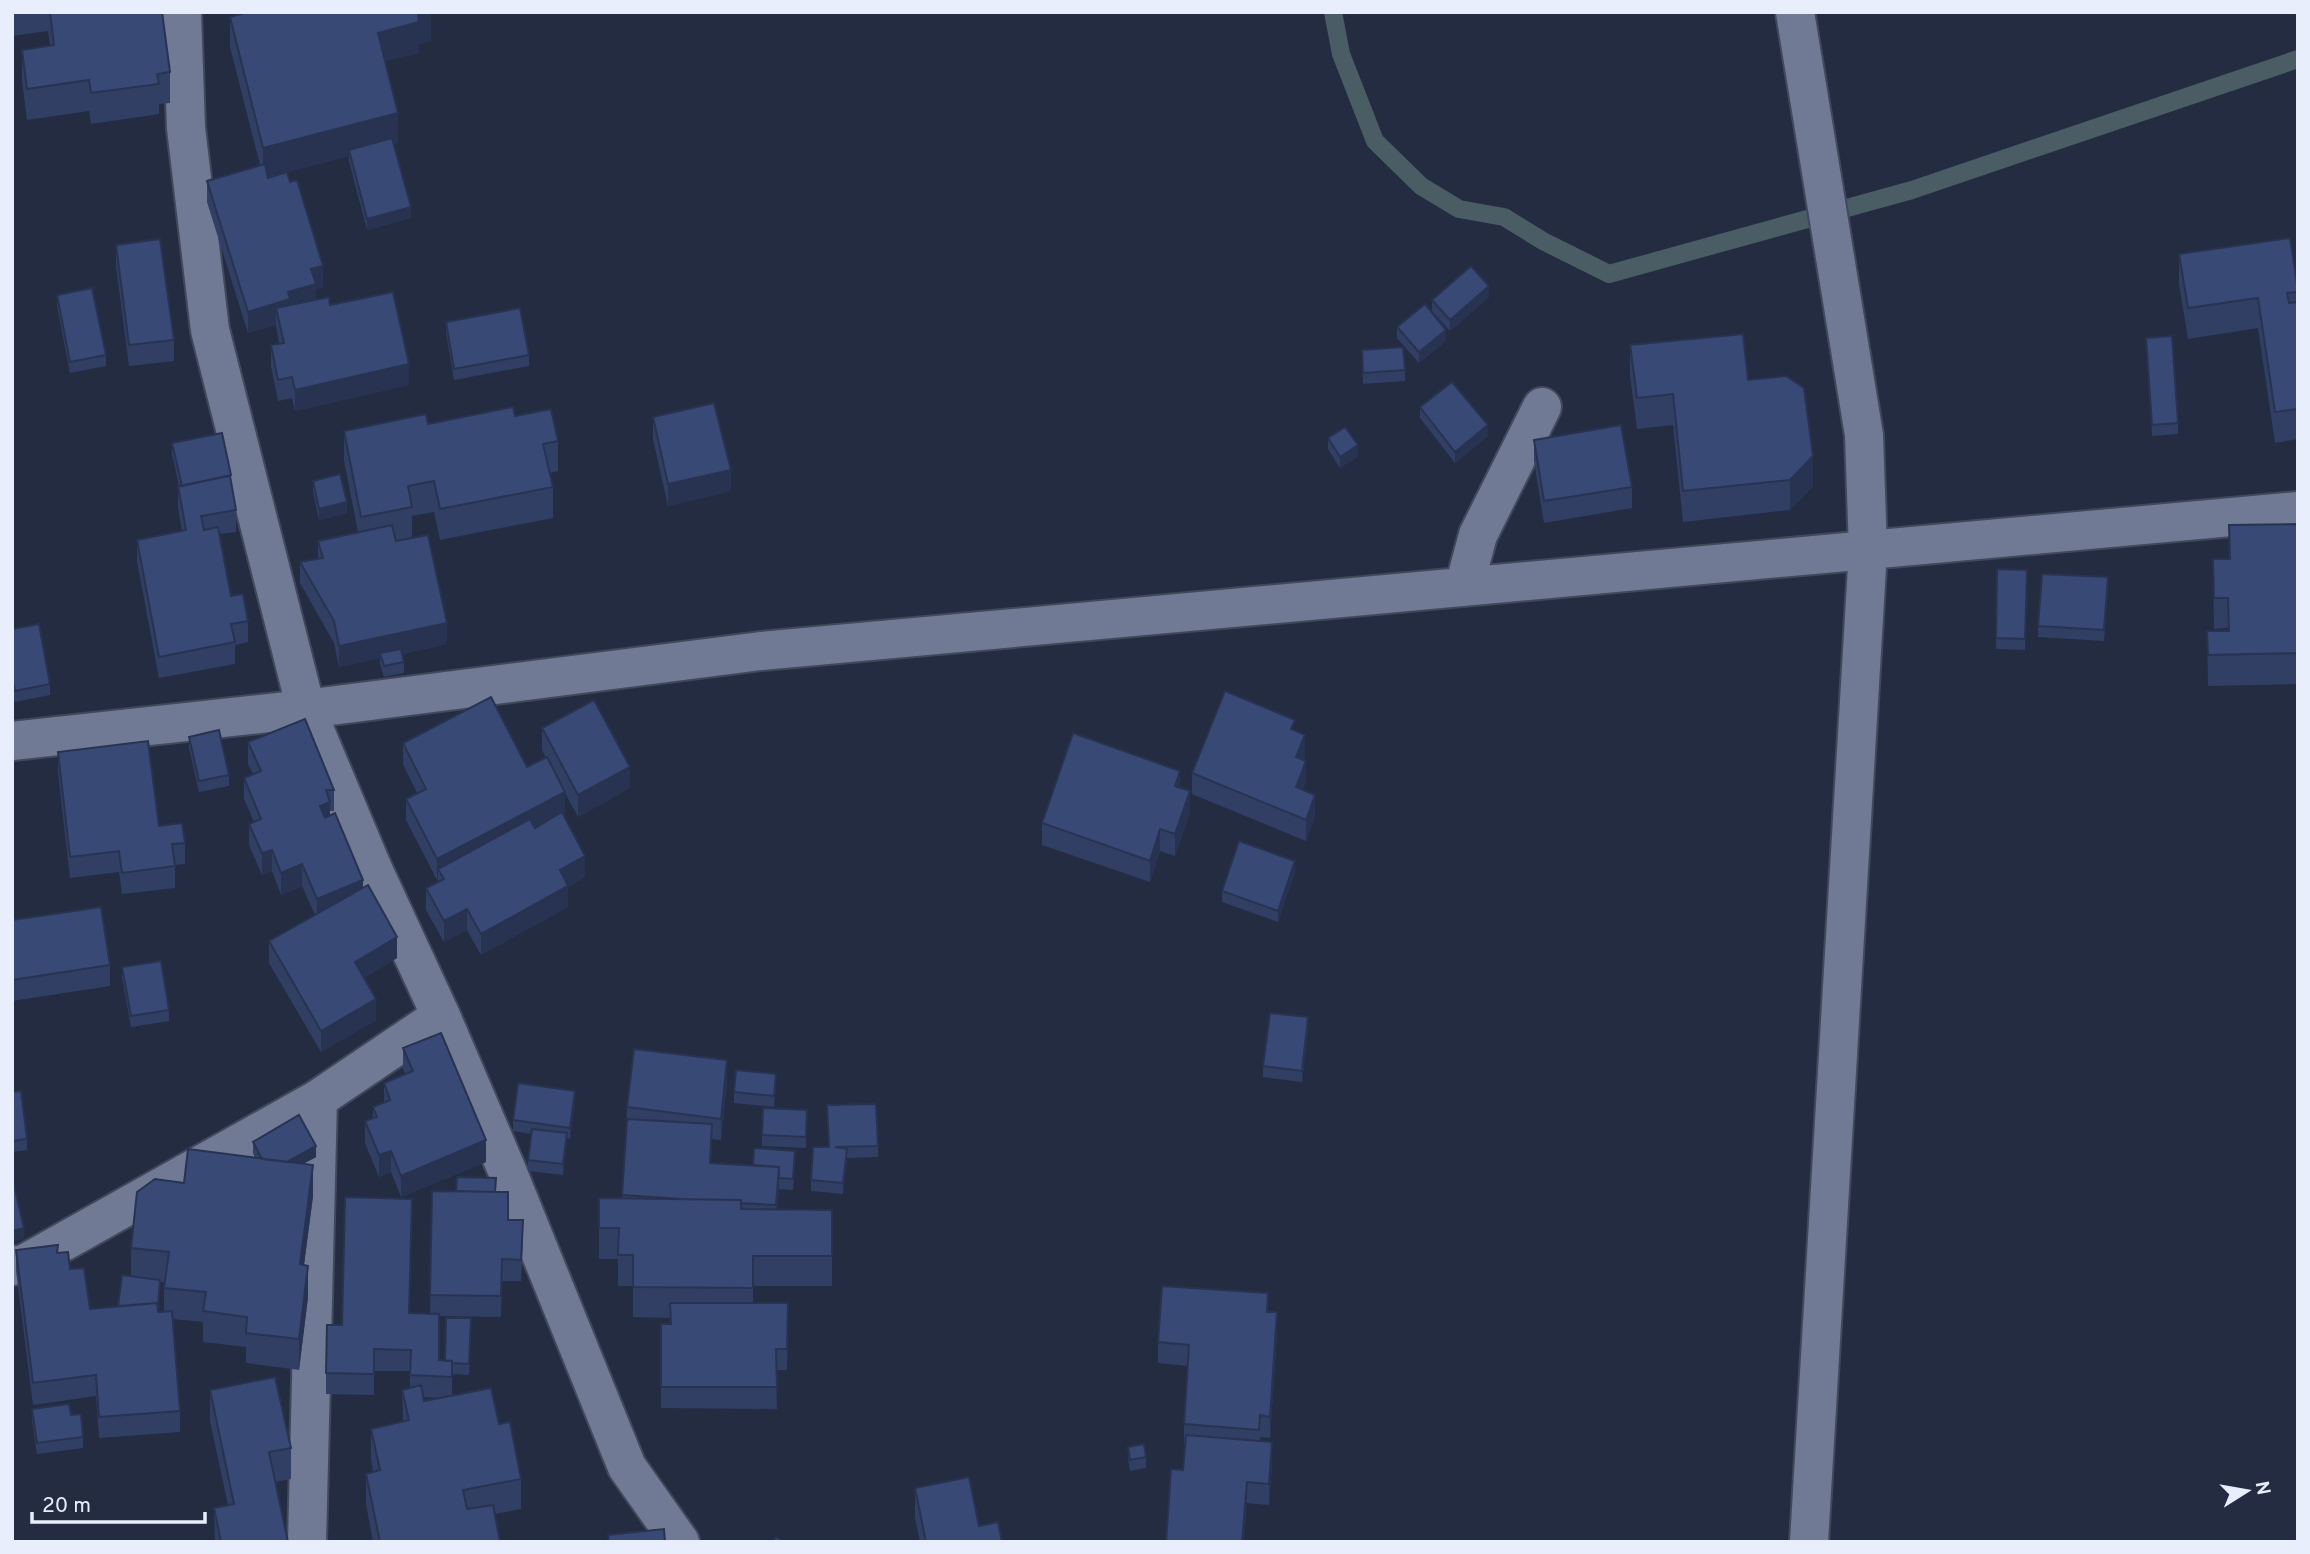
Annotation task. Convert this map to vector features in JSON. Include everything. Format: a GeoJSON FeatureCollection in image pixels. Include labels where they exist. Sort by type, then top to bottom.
{"type":"FeatureCollection","features":[{"type":"Feature","properties":{"kind":"street"},"geometry":{"type":"LineString","coordinates":[[182,12],[186,128],[210,330],[306,709],[373,869],[441,1016],[506,1168],[627,1467],[680,1542]]}},
{"type":"Feature","properties":{"kind":"street"},"geometry":{"type":"LineString","coordinates":[[1795,12],[1864,435],[1868,550],[1809,1542]]}},
{"type":"Feature","properties":{"kind":"street"},"geometry":{"type":"LineString","coordinates":[[1464,587],[1478,535],[1542,407]]}},
{"type":"Feature","properties":{"kind":"street"},"geometry":{"type":"LineString","coordinates":[[12,741],[306,709],[761,651],[2298,511]]}},
{"type":"Feature","properties":{"kind":"street"},"geometry":{"type":"LineString","coordinates":[[12,1266],[24,1264],[318,1099],[441,1016]]}},
{"type":"Feature","properties":{"kind":"street"},"geometry":{"type":"LineString","coordinates":[[307,1542],[318,1099]]}},
{"type":"Feature","properties":{"kind":"building"},"geometry":{"type":"Polygon","coordinates":[[[50,12],[162,12],[170,72],[157,74],[159,84],[91,93],[89,80],[27,89],[22,50],[54,45],[50,12]]]}},
{"type":"Feature","properties":{"kind":"building"},"geometry":{"type":"Polygon","coordinates":[[[248,12],[424,12],[418,14],[419,22],[378,33],[398,113],[263,148],[230,17],[248,12]]]}},
{"type":"Feature","properties":{"kind":"building"},"geometry":{"type":"Polygon","coordinates":[[[392,138],[411,207],[367,219],[349,150],[392,138]]]}},
{"type":"Feature","properties":{"kind":"building"},"geometry":{"type":"Polygon","coordinates":[[[265,164],[268,178],[287,172],[290,182],[297,180],[323,266],[311,269],[316,284],[288,292],[290,299],[248,312],[207,181],[265,164]]]}},
{"type":"Feature","properties":{"kind":"building"},"geometry":{"type":"Polygon","coordinates":[[[2290,238],[2298,292],[2287,293],[2289,303],[2298,302],[2298,409],[2275,412],[2258,298],[2188,308],[2179,254],[2290,238]]]}},
{"type":"Feature","properties":{"kind":"building"},"geometry":{"type":"Polygon","coordinates":[[[160,239],[174,340],[129,345],[116,245],[160,239]]]}},
{"type":"Feature","properties":{"kind":"building"},"geometry":{"type":"Polygon","coordinates":[[[1471,266],[1489,286],[1450,320],[1432,300],[1471,266]]]}},
{"type":"Feature","properties":{"kind":"building"},"geometry":{"type":"Polygon","coordinates":[[[92,288],[106,355],[70,362],[57,295],[92,288]]]}},
{"type":"Feature","properties":{"kind":"building"},"geometry":{"type":"Polygon","coordinates":[[[393,292],[409,364],[295,390],[292,377],[278,380],[271,345],[284,343],[276,308],[329,297],[330,305],[393,292]]]}},
{"type":"Feature","properties":{"kind":"building"},"geometry":{"type":"Polygon","coordinates":[[[1425,304],[1446,330],[1419,352],[1397,327],[1425,304]]]}},
{"type":"Feature","properties":{"kind":"building"},"geometry":{"type":"Polygon","coordinates":[[[520,308],[529,355],[454,369],[446,322],[520,308]]]}},
{"type":"Feature","properties":{"kind":"building"},"geometry":{"type":"Polygon","coordinates":[[[1743,334],[1748,380],[1786,376],[1804,388],[1813,456],[1790,480],[1683,491],[1673,394],[1637,398],[1630,345],[1743,334]]]}},
{"type":"Feature","properties":{"kind":"building"},"geometry":{"type":"Polygon","coordinates":[[[2172,336],[2178,423],[2152,425],[2146,338],[2172,336]]]}},
{"type":"Feature","properties":{"kind":"building"},"geometry":{"type":"Polygon","coordinates":[[[1403,347],[1405,370],[1363,373],[1362,350],[1403,347]]]}},
{"type":"Feature","properties":{"kind":"building"},"geometry":{"type":"Polygon","coordinates":[[[1452,382],[1488,425],[1455,452],[1420,407],[1452,382]]]}},
{"type":"Feature","properties":{"kind":"building"},"geometry":{"type":"Polygon","coordinates":[[[714,403],[731,470],[668,484],[653,417],[714,403]]]}},
{"type":"Feature","properties":{"kind":"building"},"geometry":{"type":"Polygon","coordinates":[[[513,407],[515,416],[551,409],[558,441],[543,444],[553,487],[440,509],[434,481],[408,486],[412,507],[361,517],[344,431],[426,414],[428,424],[513,407]]]}},
{"type":"Feature","properties":{"kind":"building"},"geometry":{"type":"Polygon","coordinates":[[[1621,425],[1632,487],[1544,501],[1534,440],[1621,425]]]}},
{"type":"Feature","properties":{"kind":"building"},"geometry":{"type":"Polygon","coordinates":[[[1345,427],[1358,445],[1340,457],[1328,438],[1345,427]]]}},
{"type":"Feature","properties":{"kind":"building"},"geometry":{"type":"Polygon","coordinates":[[[222,433],[231,475],[182,486],[172,443],[222,433]]]}},
{"type":"Feature","properties":{"kind":"building"},"geometry":{"type":"Polygon","coordinates":[[[340,474],[347,502],[319,509],[313,481],[340,474]]]}},
{"type":"Feature","properties":{"kind":"building"},"geometry":{"type":"Polygon","coordinates":[[[230,476],[236,510],[201,516],[204,530],[218,527],[231,596],[243,594],[248,621],[231,624],[235,642],[159,657],[137,540],[186,530],[178,486],[230,476]]]}},
{"type":"Feature","properties":{"kind":"building"},"geometry":{"type":"Polygon","coordinates":[[[2298,524],[2298,653],[2208,655],[2207,631],[2229,631],[2228,598],[2214,598],[2213,559],[2230,559],[2229,525],[2298,524]]]}},
{"type":"Feature","properties":{"kind":"building"},"geometry":{"type":"Polygon","coordinates":[[[392,525],[396,541],[428,535],[447,623],[339,646],[334,621],[300,562],[323,558],[318,541],[392,525]]]}},
{"type":"Feature","properties":{"kind":"building"},"geometry":{"type":"Polygon","coordinates":[[[1997,569],[2027,570],[2025,639],[1996,638],[1997,569]]]}},
{"type":"Feature","properties":{"kind":"building"},"geometry":{"type":"Polygon","coordinates":[[[2042,574],[2108,577],[2104,630],[2038,626],[2042,574]]]}},
{"type":"Feature","properties":{"kind":"building"},"geometry":{"type":"Polygon","coordinates":[[[39,624],[50,684],[15,691],[12,679],[12,629],[39,624]]]}},
{"type":"Feature","properties":{"kind":"building"},"geometry":{"type":"Polygon","coordinates":[[[401,649],[404,662],[384,666],[380,653],[401,649]]]}},
{"type":"Feature","properties":{"kind":"building"},"geometry":{"type":"Polygon","coordinates":[[[1225,691],[1295,720],[1291,729],[1305,735],[1296,757],[1306,761],[1296,787],[1315,795],[1306,820],[1192,773],[1225,691]]]}},
{"type":"Feature","properties":{"kind":"building"},"geometry":{"type":"Polygon","coordinates":[[[491,697],[527,767],[547,757],[565,792],[437,859],[406,799],[426,789],[403,743],[491,697]]]}},
{"type":"Feature","properties":{"kind":"building"},"geometry":{"type":"Polygon","coordinates":[[[594,700],[630,767],[578,795],[542,728],[594,700]]]}},
{"type":"Feature","properties":{"kind":"building"},"geometry":{"type":"Polygon","coordinates":[[[305,719],[334,790],[326,790],[330,802],[320,806],[325,818],[335,813],[363,880],[317,899],[302,864],[281,873],[272,850],[262,853],[249,824],[261,819],[244,778],[261,771],[248,742],[305,719]]]}},
{"type":"Feature","properties":{"kind":"building"},"geometry":{"type":"Polygon","coordinates":[[[219,730],[229,775],[199,781],[189,737],[219,730]]]}},
{"type":"Feature","properties":{"kind":"building"},"geometry":{"type":"Polygon","coordinates":[[[1073,733],[1180,771],[1175,786],[1190,791],[1175,834],[1160,829],[1150,861],[1042,823],[1073,733]]]}},
{"type":"Feature","properties":{"kind":"building"},"geometry":{"type":"Polygon","coordinates":[[[148,741],[159,826],[182,823],[185,843],[172,844],[175,866],[122,873],[119,851],[70,857],[58,752],[148,741]]]}},
{"type":"Feature","properties":{"kind":"building"},"geometry":{"type":"Polygon","coordinates":[[[562,812],[585,856],[560,870],[568,886],[481,934],[467,909],[444,921],[426,888],[444,879],[438,869],[530,819],[535,828],[562,812]]]}},
{"type":"Feature","properties":{"kind":"building"},"geometry":{"type":"Polygon","coordinates":[[[1239,841],[1295,861],[1278,911],[1222,891],[1239,841]]]}},
{"type":"Feature","properties":{"kind":"building"},"geometry":{"type":"Polygon","coordinates":[[[368,885],[397,937],[355,962],[376,999],[321,1031],[269,941],[368,885]]]}},
{"type":"Feature","properties":{"kind":"building"},"geometry":{"type":"Polygon","coordinates":[[[101,907],[110,965],[12,980],[12,920],[101,907]]]}},
{"type":"Feature","properties":{"kind":"building"},"geometry":{"type":"Polygon","coordinates":[[[161,961],[169,1010],[131,1016],[122,967],[161,961]]]}},
{"type":"Feature","properties":{"kind":"building"},"geometry":{"type":"Polygon","coordinates":[[[1270,1013],[1308,1017],[1302,1071],[1263,1066],[1270,1013]]]}},
{"type":"Feature","properties":{"kind":"building"},"geometry":{"type":"Polygon","coordinates":[[[441,1033],[486,1140],[401,1176],[391,1151],[379,1155],[365,1121],[377,1117],[373,1107],[390,1100],[384,1083],[413,1071],[403,1048],[441,1033]]]}},
{"type":"Feature","properties":{"kind":"building"},"geometry":{"type":"Polygon","coordinates":[[[634,1049],[727,1060],[721,1119],[627,1107],[634,1049]]]}},
{"type":"Feature","properties":{"kind":"building"},"geometry":{"type":"Polygon","coordinates":[[[736,1070],[776,1074],[774,1096],[734,1092],[736,1070]]]}},
{"type":"Feature","properties":{"kind":"building"},"geometry":{"type":"Polygon","coordinates":[[[518,1083],[575,1091],[570,1128],[513,1120],[518,1083]]]}},
{"type":"Feature","properties":{"kind":"building"},"geometry":{"type":"Polygon","coordinates":[[[21,1091],[27,1139],[12,1141],[12,1092],[21,1091]]]}},
{"type":"Feature","properties":{"kind":"building"},"geometry":{"type":"Polygon","coordinates":[[[876,1104],[878,1146],[835,1147],[847,1149],[843,1183],[811,1180],[813,1147],[829,1147],[827,1105],[876,1104]]]}},
{"type":"Feature","properties":{"kind":"building"},"geometry":{"type":"Polygon","coordinates":[[[763,1108],[807,1110],[806,1137],[762,1135],[763,1108]]]}},
{"type":"Feature","properties":{"kind":"building"},"geometry":{"type":"Polygon","coordinates":[[[299,1115],[316,1146],[287,1162],[262,1159],[253,1142],[299,1115]]]}},
{"type":"Feature","properties":{"kind":"building"},"geometry":{"type":"Polygon","coordinates":[[[627,1119],[712,1124],[710,1163],[779,1167],[776,1205],[741,1203],[741,1200],[622,1195],[627,1119]]]}},
{"type":"Feature","properties":{"kind":"building"},"geometry":{"type":"Polygon","coordinates":[[[532,1129],[567,1133],[563,1164],[528,1160],[532,1129]]]}},
{"type":"Feature","properties":{"kind":"building"},"geometry":{"type":"Polygon","coordinates":[[[754,1148],[795,1151],[793,1179],[779,1178],[779,1167],[753,1165],[754,1148]]]}},
{"type":"Feature","properties":{"kind":"building"},"geometry":{"type":"Polygon","coordinates":[[[188,1149],[313,1165],[300,1264],[308,1266],[299,1339],[246,1333],[247,1317],[203,1311],[206,1292],[164,1288],[169,1252],[131,1248],[137,1192],[155,1179],[184,1183],[188,1149]]]}},
{"type":"Feature","properties":{"kind":"building"},"geometry":{"type":"Polygon","coordinates":[[[12,1177],[24,1228],[12,1231],[12,1177]]]}},
{"type":"Feature","properties":{"kind":"building"},"geometry":{"type":"Polygon","coordinates":[[[457,1177],[496,1178],[495,1192],[456,1191],[457,1177]]]}},
{"type":"Feature","properties":{"kind":"building"},"geometry":{"type":"Polygon","coordinates":[[[432,1191],[508,1192],[508,1220],[523,1220],[521,1260],[502,1259],[501,1296],[430,1295],[432,1191]]]}},
{"type":"Feature","properties":{"kind":"building"},"geometry":{"type":"Polygon","coordinates":[[[345,1197],[412,1199],[409,1313],[439,1314],[439,1360],[452,1361],[452,1377],[410,1375],[411,1350],[374,1349],[374,1374],[326,1373],[327,1325],[342,1325],[345,1197]]]}},
{"type":"Feature","properties":{"kind":"building"},"geometry":{"type":"Polygon","coordinates":[[[599,1198],[741,1200],[741,1209],[832,1210],[832,1256],[753,1256],[753,1288],[633,1287],[633,1255],[618,1255],[619,1228],[599,1228],[599,1198]]]}},
{"type":"Feature","properties":{"kind":"building"},"geometry":{"type":"Polygon","coordinates":[[[58,1245],[57,1253],[68,1252],[70,1269],[84,1268],[90,1309],[157,1303],[158,1312],[172,1311],[180,1411],[99,1417],[96,1375],[33,1383],[16,1250],[58,1245]]]}},
{"type":"Feature","properties":{"kind":"building"},"geometry":{"type":"Polygon","coordinates":[[[122,1275],[160,1280],[158,1308],[157,1303],[118,1306],[122,1275]]]}},
{"type":"Feature","properties":{"kind":"building"},"geometry":{"type":"Polygon","coordinates":[[[1162,1286],[1268,1293],[1267,1312],[1277,1312],[1270,1417],[1260,1415],[1259,1430],[1184,1424],[1189,1345],[1158,1342],[1162,1286]]]}},
{"type":"Feature","properties":{"kind":"building"},"geometry":{"type":"Polygon","coordinates":[[[670,1303],[788,1303],[787,1349],[776,1349],[777,1387],[661,1387],[661,1324],[671,1324],[670,1303]]]}},
{"type":"Feature","properties":{"kind":"building"},"geometry":{"type":"Polygon","coordinates":[[[446,1318],[471,1318],[469,1364],[445,1361],[446,1318]]]}},
{"type":"Feature","properties":{"kind":"building"},"geometry":{"type":"Polygon","coordinates":[[[275,1377],[291,1448],[269,1452],[288,1542],[221,1542],[214,1508],[234,1504],[210,1390],[275,1377]]]}},
{"type":"Feature","properties":{"kind":"building"},"geometry":{"type":"Polygon","coordinates":[[[421,1385],[424,1401],[491,1388],[499,1424],[510,1422],[521,1479],[463,1490],[467,1509],[493,1505],[500,1542],[380,1542],[366,1474],[380,1470],[371,1429],[409,1420],[402,1390],[421,1385]]]}},
{"type":"Feature","properties":{"kind":"building"},"geometry":{"type":"Polygon","coordinates":[[[69,1404],[71,1415],[81,1414],[83,1437],[37,1443],[32,1409],[69,1404]]]}},
{"type":"Feature","properties":{"kind":"building"},"geometry":{"type":"Polygon","coordinates":[[[1186,1435],[1272,1442],[1269,1484],[1247,1482],[1242,1542],[1166,1542],[1171,1469],[1183,1470],[1186,1435]]]}},
{"type":"Feature","properties":{"kind":"building"},"geometry":{"type":"Polygon","coordinates":[[[1144,1444],[1146,1457],[1130,1460],[1128,1447],[1144,1444]]]}},
{"type":"Feature","properties":{"kind":"building"},"geometry":{"type":"Polygon","coordinates":[[[969,1477],[979,1526],[998,1522],[1002,1542],[926,1542],[915,1488],[969,1477]]]}},
{"type":"Feature","properties":{"kind":"building"},"geometry":{"type":"Polygon","coordinates":[[[664,1529],[665,1542],[609,1542],[608,1535],[664,1529]]]}},
{"type":"Feature","properties":{"kind":"waterway"},"geometry":{"type":"LineString","coordinates":[[1333,12],[1341,54],[1375,141],[1421,186],[1459,209],[1504,217],[1543,241],[1609,274],[1912,190],[2298,59]]}}]}
